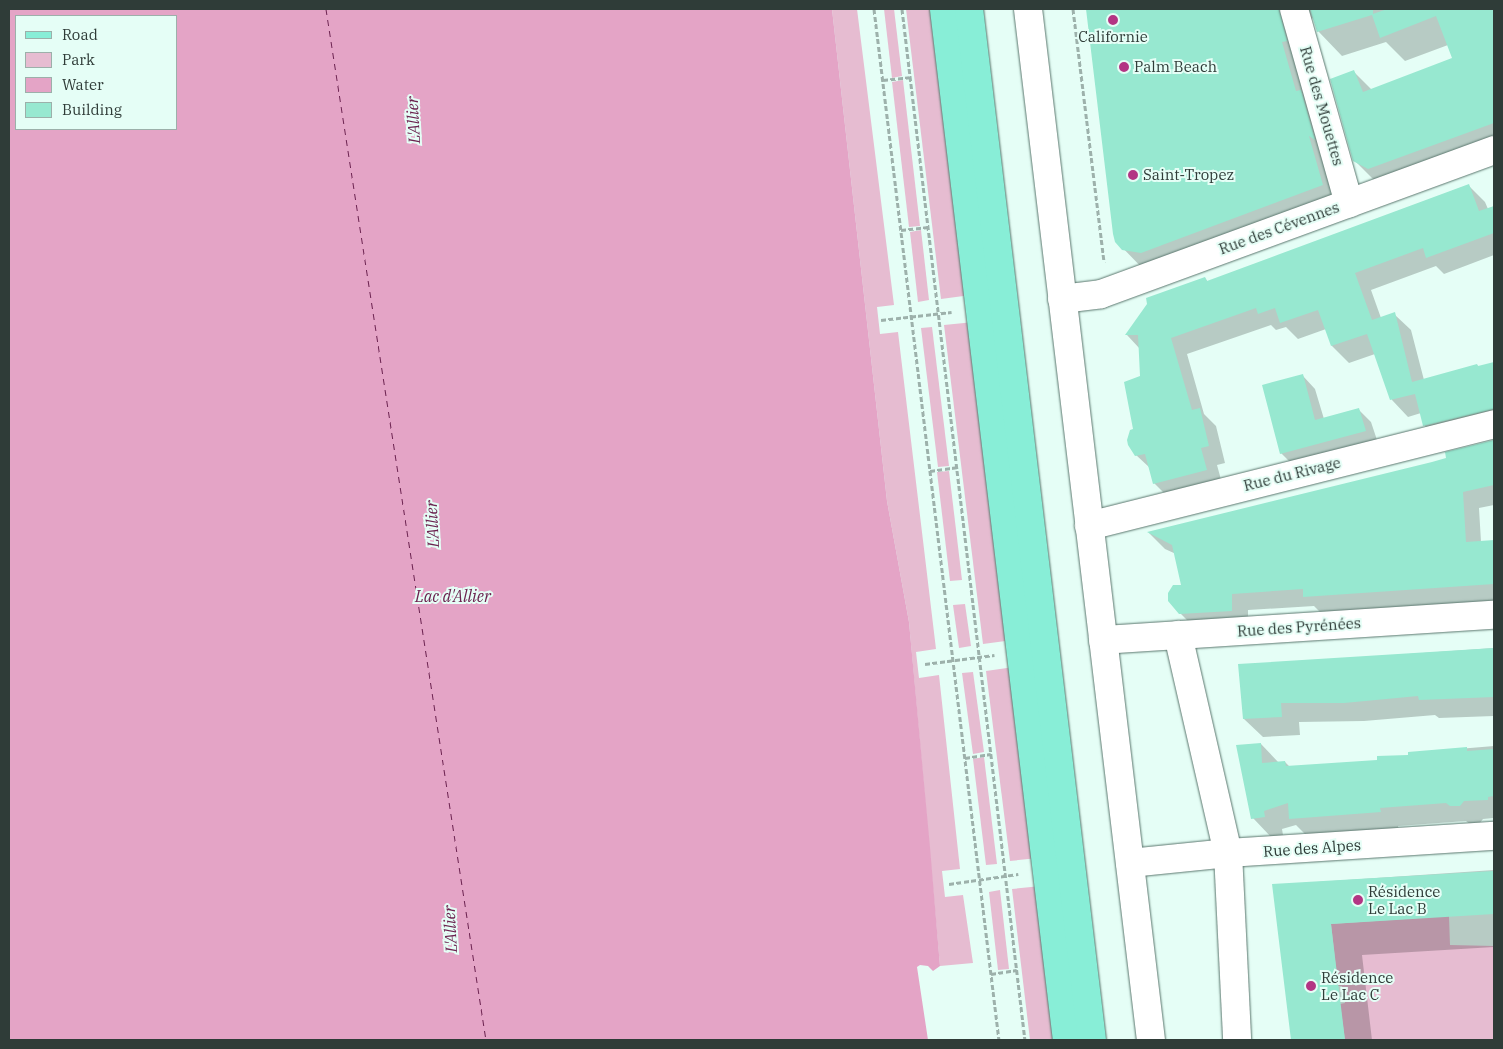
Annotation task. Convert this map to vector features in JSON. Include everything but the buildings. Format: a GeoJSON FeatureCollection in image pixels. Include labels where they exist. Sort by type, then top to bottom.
{"type":"FeatureCollection","features":[{"type":"Feature","properties":{"kind":"main road"},"geometry":{"type":"LineString","coordinates":[[944,9],[1067,1040]]}},
{"type":"Feature","properties":{"kind":"main road"},"geometry":{"type":"LineString","coordinates":[[969,9],[1092,1040]]}},
{"type":"Feature","properties":{"kind":"street"},"geometry":{"type":"LineString","coordinates":[[1028,9],[1151,1040]]}},
{"type":"Feature","properties":{"kind":"street","name":"Rue des Mouettes"},"geometry":{"type":"LineString","coordinates":[[1294,9],[1349,203]]}},
{"type":"Feature","properties":{"kind":"street","name":"Rue des Cévennes"},"geometry":{"type":"LineString","coordinates":[[1062,299],[1101,294],[1494,150]]}},
{"type":"Feature","properties":{"kind":"street","name":"Rue du Rivage"},"geometry":{"type":"LineString","coordinates":[[1089,526],[1494,424]]}},
{"type":"Feature","properties":{"kind":"street","name":"Rue des Pyrénées"},"geometry":{"type":"LineString","coordinates":[[1103,640],[1494,615]]}},
{"type":"Feature","properties":{"kind":"street"},"geometry":{"type":"LineString","coordinates":[[1178,635],[1228,853],[1237,1040]]}},
{"type":"Feature","properties":{"kind":"street","name":"Rue des Alpes"},"geometry":{"type":"LineString","coordinates":[[1130,863],[1228,853],[1494,836]]}},
{"type":"Feature","properties":{"kind":"path"},"geometry":{"type":"LineString","coordinates":[[874,9],[999,1040]]}},
{"type":"Feature","properties":{"kind":"path"},"geometry":{"type":"LineString","coordinates":[[902,9],[1025,1040]]}},
{"type":"Feature","properties":{"kind":"path"},"geometry":{"type":"LineString","coordinates":[[1073,9],[1105,266]]}},
{"type":"Feature","properties":{"kind":"path"},"geometry":{"type":"LineString","coordinates":[[883,80],[910,77]]}},
{"type":"Feature","properties":{"kind":"path"},"geometry":{"type":"LineString","coordinates":[[901,230],[928,227]]}},
{"type":"Feature","properties":{"kind":"path"},"geometry":{"type":"LineString","coordinates":[[880,320],[980,308]]}},
{"type":"Feature","properties":{"kind":"path"},"geometry":{"type":"LineString","coordinates":[[930,471],[957,467]]}},
{"type":"Feature","properties":{"kind":"path"},"geometry":{"type":"LineString","coordinates":[[965,758],[991,754]]}},
{"type":"Feature","properties":{"kind":"path"},"geometry":{"type":"LineString","coordinates":[[949,884],[1047,870]]}},
{"type":"Feature","properties":{"kind":"path"},"geometry":{"type":"LineString","coordinates":[[991,974],[1017,970]]}},
{"type":"Feature","properties":{"kind":"green space"},"geometry":{"type":"Polygon","coordinates":[[[832,9],[857,9],[894,305],[877,307],[880,334],[898,332],[936,649],[916,652],[919,678],[939,675],[960,869],[942,871],[945,897],[963,895],[973,963],[940,966],[909,622],[887,501],[832,9]]]}},
{"type":"Feature","properties":{"kind":"green space"},"geometry":{"type":"Polygon","coordinates":[[[884,9],[894,9],[902,76],[892,78],[884,9]]]}},
{"type":"Feature","properties":{"kind":"green space"},"geometry":{"type":"Polygon","coordinates":[[[906,9],[937,9],[971,295],[941,299],[906,9]]]}},
{"type":"Feature","properties":{"kind":"green space"},"geometry":{"type":"Polygon","coordinates":[[[903,80],[920,226],[909,227],[892,82],[903,80]]]}},
{"type":"Feature","properties":{"kind":"green space"},"geometry":{"type":"Polygon","coordinates":[[[921,230],[929,300],[918,302],[910,232],[921,230]]]}},
{"type":"Feature","properties":{"kind":"green space"},"geometry":{"type":"Polygon","coordinates":[[[974,322],[1013,640],[983,644],[944,325],[974,322]]]}},
{"type":"Feature","properties":{"kind":"green space"},"geometry":{"type":"Polygon","coordinates":[[[932,327],[949,466],[938,467],[921,328],[932,327]]]}},
{"type":"Feature","properties":{"kind":"green space"},"geometry":{"type":"Polygon","coordinates":[[[949,471],[962,580],[950,581],[937,472],[949,471]]]}},
{"type":"Feature","properties":{"kind":"green space"},"geometry":{"type":"Polygon","coordinates":[[[965,604],[971,646],[959,648],[953,605],[965,604]]]}},
{"type":"Feature","properties":{"kind":"green space"},"geometry":{"type":"Polygon","coordinates":[[[1014,667],[1038,858],[1010,861],[986,671],[1014,667]]]}},
{"type":"Feature","properties":{"kind":"green space"},"geometry":{"type":"Polygon","coordinates":[[[973,672],[984,752],[973,754],[962,673],[973,672]]]}},
{"type":"Feature","properties":{"kind":"green space"},"geometry":{"type":"Polygon","coordinates":[[[984,757],[997,864],[986,865],[973,759],[984,757]]]}},
{"type":"Feature","properties":{"kind":"green space"},"geometry":{"type":"Polygon","coordinates":[[[1041,886],[1060,1040],[1030,1040],[1012,889],[1041,886]]]}},
{"type":"Feature","properties":{"kind":"green space"},"geometry":{"type":"Polygon","coordinates":[[[1000,890],[1009,969],[998,970],[989,892],[1000,890]]]}},
{"type":"Feature","properties":{"kind":"green space"},"geometry":{"type":"Polygon","coordinates":[[[1449,916],[1450,945],[1494,946],[1494,1040],[1345,1040],[1340,1004],[1345,1003],[1342,986],[1338,986],[1331,924],[1449,916]]]}},
{"type":"Feature","properties":{"kind":"water","name":"Lac d'Allier"},"geometry":{"type":"Polygon","coordinates":[[[9,9],[832,9],[887,501],[909,622],[930,847],[940,966],[933,971],[928,966],[920,965],[917,967],[928,1040],[9,1040],[9,9]]]}},
{"type":"Feature","properties":{"kind":"ferry route"},"geometry":{"type":"LineString","coordinates":[[326,9],[486,1040]]}},
{"type":"Feature","properties":{"kind":"place","name":"Californie"},"geometry":{"type":"Point","coordinates":[1113,20]}},
{"type":"Feature","properties":{"kind":"place","name":"Palm Beach"},"geometry":{"type":"Point","coordinates":[1124,67]}},
{"type":"Feature","properties":{"kind":"place","name":"Saint-Tropez"},"geometry":{"type":"Point","coordinates":[1133,175]}},
{"type":"Feature","properties":{"kind":"place","name":"Résidence Le Lac B"},"geometry":{"type":"Point","coordinates":[1358,900]}},
{"type":"Feature","properties":{"kind":"place","name":"Résidence Le Lac C"},"geometry":{"type":"Point","coordinates":[1311,986]}},
{"type":"Feature","properties":{"kind":"water label","name":"L'Allier"},"geometry":{"type":"Point","coordinates":[413,120]}},
{"type":"Feature","properties":{"kind":"water label","name":"L'Allier"},"geometry":{"type":"Point","coordinates":[432,524]}},
{"type":"Feature","properties":{"kind":"water label","name":"L'Allier"},"geometry":{"type":"Point","coordinates":[450,929]}}]}
